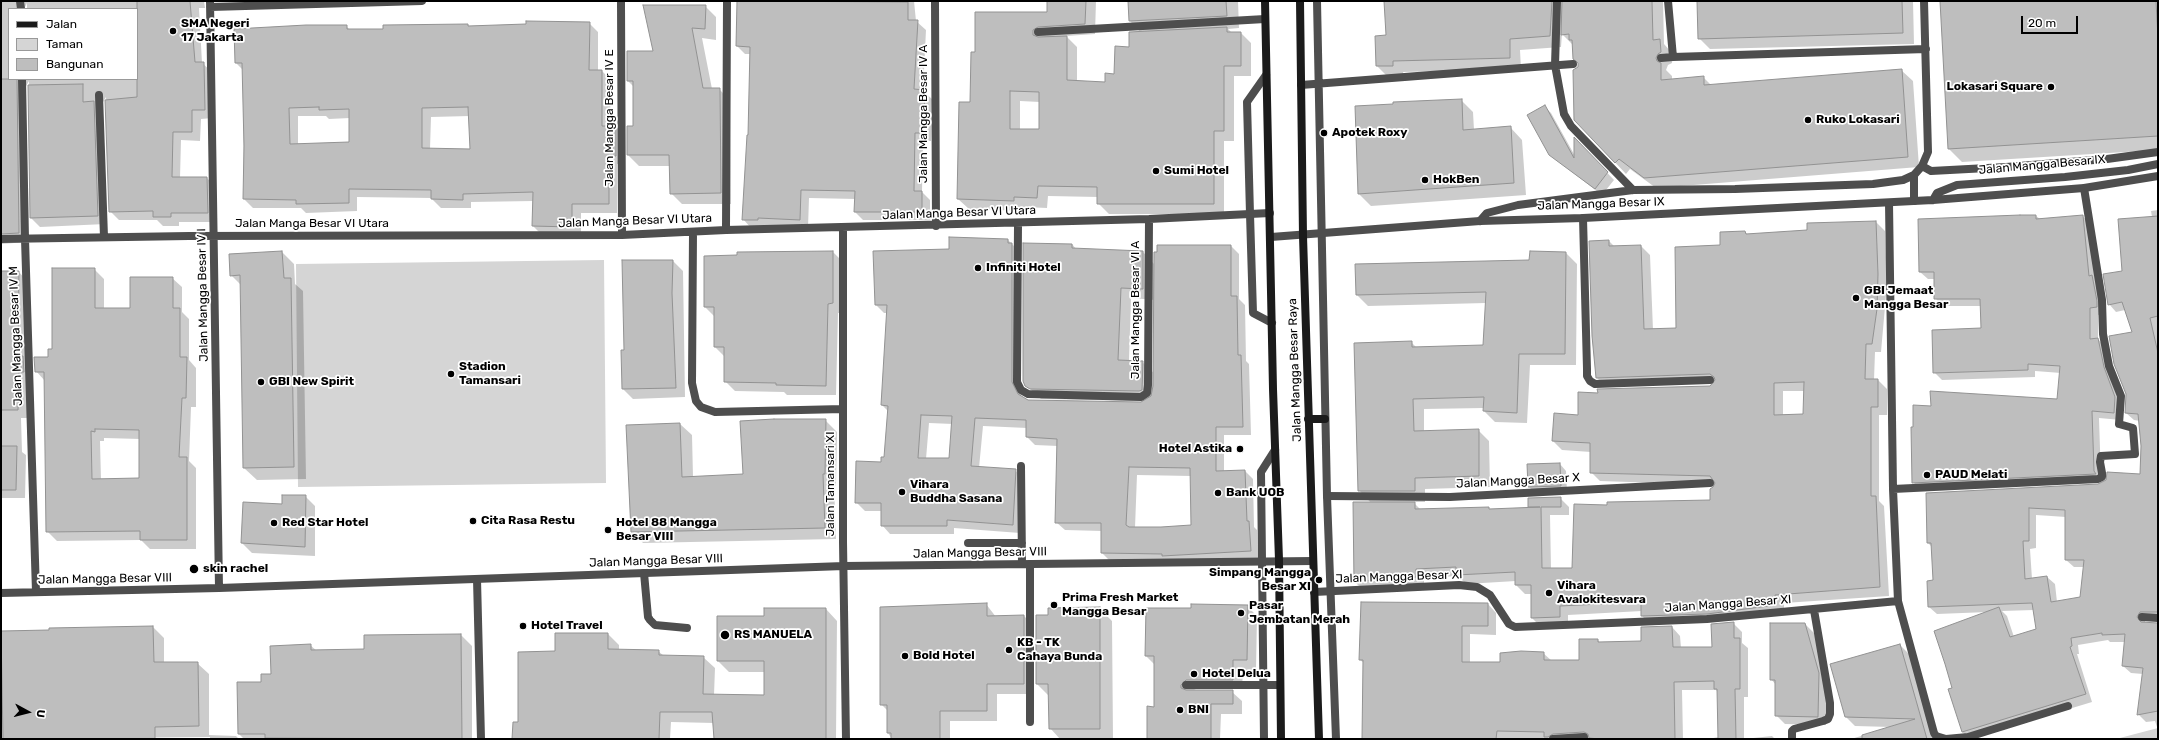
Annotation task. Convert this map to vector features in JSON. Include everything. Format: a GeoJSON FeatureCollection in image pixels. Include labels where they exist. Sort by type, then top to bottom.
{"type":"FeatureCollection","features":[{"type":"Feature","properties":{"kind":"main road","name":"Jalan Mangga Besar Raya"},"geometry":{"type":"LineString","coordinates":[[1265,1],[1275,450],[1279,560],[1281,739]]}},
{"type":"Feature","properties":{"kind":"main road","name":"Jalan Mangga Besar Raya"},"geometry":{"type":"LineString","coordinates":[[1300,1],[1303,236],[1319,739]]}},
{"type":"Feature","properties":{"kind":"main road"},"geometry":{"type":"LineString","coordinates":[[1308,420],[1325,419]]}},
{"type":"Feature","properties":{"kind":"street"},"geometry":{"type":"LineString","coordinates":[[210,4],[422,1]]}},
{"type":"Feature","properties":{"kind":"street","name":"Jalan Mangga Besar IV E"},"geometry":{"type":"LineString","coordinates":[[621,1],[622,235]]}},
{"type":"Feature","properties":{"kind":"street"},"geometry":{"type":"LineString","coordinates":[[726,1],[726,230]]}},
{"type":"Feature","properties":{"kind":"street","name":"Jalan Mangga Besar IV A"},"geometry":{"type":"LineString","coordinates":[[935,1],[936,226]]}},
{"type":"Feature","properties":{"kind":"street"},"geometry":{"type":"LineString","coordinates":[[1317,1],[1317,84],[1325,419],[1336,739]]}},
{"type":"Feature","properties":{"kind":"street"},"geometry":{"type":"LineString","coordinates":[[1557,1],[1555,65],[1564,114],[1571,126],[1633,190]]}},
{"type":"Feature","properties":{"kind":"street"},"geometry":{"type":"LineString","coordinates":[[1668,1],[1673,57]]}},
{"type":"Feature","properties":{"kind":"street"},"geometry":{"type":"LineString","coordinates":[[1480,221],[1488,213],[1518,205],[1633,190],[1735,189],[1873,184],[1903,180],[1914,175],[1922,166],[1928,152],[1924,1]]}},
{"type":"Feature","properties":{"kind":"street","name":"Jalan Mangga Besar IV I"},"geometry":{"type":"LineString","coordinates":[[210,4],[219,588]]}},
{"type":"Feature","properties":{"kind":"street"},"geometry":{"type":"LineString","coordinates":[[1038,32],[1265,19]]}},
{"type":"Feature","properties":{"kind":"street"},"geometry":{"type":"LineString","coordinates":[[1661,58],[1926,49]]}},
{"type":"Feature","properties":{"kind":"street"},"geometry":{"type":"LineString","coordinates":[[1301,85],[1573,64]]}},
{"type":"Feature","properties":{"kind":"street"},"geometry":{"type":"LineString","coordinates":[[1266,75],[1248,102],[1250,214],[1253,313],[1272,323]]}},
{"type":"Feature","properties":{"kind":"street","name":"Jalan Mangga Besar IV M"},"geometry":{"type":"LineString","coordinates":[[22,80],[25,239],[36,592]]}},
{"type":"Feature","properties":{"kind":"street"},"geometry":{"type":"LineString","coordinates":[[99,95],[104,237]]}},
{"type":"Feature","properties":{"kind":"street"},"geometry":{"type":"LineString","coordinates":[[1922,166],[1931,171],[2006,167],[2107,159],[2158,152]]}},
{"type":"Feature","properties":{"kind":"street","name":"Jalan Mangga Besar IX"},"geometry":{"type":"LineString","coordinates":[[1933,200],[1937,193],[1957,185],[2073,176],[2158,164]]}},
{"type":"Feature","properties":{"kind":"street"},"geometry":{"type":"LineString","coordinates":[[1914,175],[1914,201]]}},
{"type":"Feature","properties":{"kind":"street","name":"Jalan Mangga Besar IX"},"geometry":{"type":"LineString","coordinates":[[1270,237],[1303,236],[1480,221],[1583,218],[1933,200],[2084,188],[2158,176]]}},
{"type":"Feature","properties":{"kind":"street"},"geometry":{"type":"LineString","coordinates":[[1892,489],[2098,479],[2102,475],[2101,456],[2135,454],[2133,428],[2119,424],[2121,396],[2109,366],[2103,334],[2102,300],[2084,188]]}},
{"type":"Feature","properties":{"kind":"street"},"geometry":{"type":"LineString","coordinates":[[1889,203],[1892,489],[1898,601],[1936,736],[1946,739],[1968,737],[2068,706]]}},
{"type":"Feature","properties":{"kind":"street","name":"Jalan Manga Besar VI Utara"},"geometry":{"type":"LineString","coordinates":[[1,239],[214,236],[622,235],[726,230],[1018,224],[1270,213]]}},
{"type":"Feature","properties":{"kind":"street"},"geometry":{"type":"LineString","coordinates":[[1583,218],[1587,369],[1590,381],[1596,384],[1710,380]]}},
{"type":"Feature","properties":{"kind":"street","name":"Jalan Mangga Besar VI A"},"geometry":{"type":"LineString","coordinates":[[1018,224],[1017,382],[1020,390],[1028,394],[1141,397],[1146,393],[1148,385],[1149,219]]}},
{"type":"Feature","properties":{"kind":"street","name":"Jalan Tamansari XI"},"geometry":{"type":"LineString","coordinates":[[843,228],[846,739]]}},
{"type":"Feature","properties":{"kind":"street"},"geometry":{"type":"LineString","coordinates":[[693,232],[692,383],[696,401],[701,407],[715,412],[843,409]]}},
{"type":"Feature","properties":{"kind":"street"},"geometry":{"type":"LineString","coordinates":[[1264,739],[1261,472],[1275,450]]}},
{"type":"Feature","properties":{"kind":"street"},"geometry":{"type":"LineString","coordinates":[[1021,466],[1022,543],[1026,564],[1030,722]]}},
{"type":"Feature","properties":{"kind":"street","name":"Jalan Mangga Besar X"},"geometry":{"type":"LineString","coordinates":[[1327,496],[1450,497],[1710,483]]}},
{"type":"Feature","properties":{"kind":"street"},"geometry":{"type":"LineString","coordinates":[[968,543],[1022,543]]}},
{"type":"Feature","properties":{"kind":"street","name":"Jalan Mangga Besar VIII"},"geometry":{"type":"LineString","coordinates":[[1,593],[219,588],[844,566],[1279,560],[1313,561]]}},
{"type":"Feature","properties":{"kind":"street"},"geometry":{"type":"LineString","coordinates":[[644,573],[648,617],[650,620],[655,625],[687,628]]}},
{"type":"Feature","properties":{"kind":"street"},"geometry":{"type":"LineString","coordinates":[[477,579],[481,739]]}},
{"type":"Feature","properties":{"kind":"street","name":"Jalan Mangga Besar XI"},"geometry":{"type":"LineString","coordinates":[[1314,592],[1459,585],[1477,587],[1490,595],[1509,624],[1515,627],[1707,619],[1898,601]]}},
{"type":"Feature","properties":{"kind":"street"},"geometry":{"type":"LineString","coordinates":[[1792,739],[1792,731],[1794,729],[1828,719],[1830,714],[1830,703],[1814,610]]}},
{"type":"Feature","properties":{"kind":"street"},"geometry":{"type":"LineString","coordinates":[[2142,617],[2158,618]]}},
{"type":"Feature","properties":{"kind":"street"},"geometry":{"type":"LineString","coordinates":[[1186,685],[1280,685]]}},
{"type":"Feature","properties":{"kind":"street"},"geometry":{"type":"LineString","coordinates":[[1553,739],[1584,737]]}},
{"type":"Feature","properties":{"kind":"green space","name":"Stadion Tamansari"},"geometry":{"type":"Polygon","coordinates":[[[604,260],[606,483],[298,487],[296,264],[604,260]]]}},
{"type":"Feature","properties":{"kind":"green space"},"geometry":{"type":"Polygon","coordinates":[[[2158,728],[2158,739],[2116,739],[2158,728]]]}},
{"type":"Feature","properties":{"kind":"building"},"geometry":{"type":"Polygon","coordinates":[[[137,1],[190,1],[195,62],[204,62],[205,110],[192,110],[192,132],[173,132],[172,177],[207,177],[208,213],[171,213],[171,217],[153,217],[153,211],[109,212],[105,100],[137,97],[137,1]]]}},
{"type":"Feature","properties":{"kind":"building"},"geometry":{"type":"Polygon","coordinates":[[[737,1],[908,2],[908,20],[918,20],[914,89],[925,90],[923,133],[915,133],[914,191],[922,191],[922,212],[854,212],[855,191],[801,190],[800,220],[758,218],[758,220],[742,220],[748,135],[750,47],[736,46],[737,1]]]}},
{"type":"Feature","properties":{"kind":"building"},"geometry":{"type":"Polygon","coordinates":[[[1047,1],[1086,1],[1085,24],[1038,27],[1033,30],[1033,35],[1038,37],[1067,36],[1067,80],[1105,82],[1105,73],[1114,74],[1115,46],[1129,47],[1129,32],[1227,27],[1227,32],[1241,32],[1241,66],[1224,66],[1224,131],[1214,131],[1214,204],[1097,204],[1097,187],[1038,186],[1037,198],[1014,197],[1014,201],[957,199],[959,102],[970,102],[971,52],[975,52],[975,12],[1047,12],[1047,1]],[[1010,91],[1010,129],[1039,129],[1039,92],[1010,91]]]}},
{"type":"Feature","properties":{"kind":"building"},"geometry":{"type":"Polygon","coordinates":[[[1128,1],[1226,1],[1227,16],[1129,21],[1128,1]]]}},
{"type":"Feature","properties":{"kind":"building"},"geometry":{"type":"Polygon","coordinates":[[[1384,1],[1552,1],[1550,36],[1510,39],[1510,58],[1393,61],[1393,66],[1376,66],[1375,36],[1386,35],[1384,1]]]}},
{"type":"Feature","properties":{"kind":"building"},"geometry":{"type":"Polygon","coordinates":[[[1562,1],[1652,1],[1653,40],[1660,39],[1661,52],[1656,58],[1657,61],[1661,63],[1661,80],[1704,76],[1704,85],[1902,69],[1908,157],[1644,178],[1619,159],[1615,163],[1574,120],[1573,70],[1578,67],[1578,63],[1573,59],[1572,40],[1569,40],[1569,34],[1561,35],[1562,1]]]}},
{"type":"Feature","properties":{"kind":"building"},"geometry":{"type":"Polygon","coordinates":[[[1697,1],[1902,1],[1903,33],[1698,39],[1697,1]]]}},
{"type":"Feature","properties":{"kind":"building","name":"Lokasari Square"},"geometry":{"type":"Polygon","coordinates":[[[1940,1],[2156,1],[2158,38],[2158,136],[1948,149],[1940,1]]]}},
{"type":"Feature","properties":{"kind":"building"},"geometry":{"type":"Polygon","coordinates":[[[643,5],[706,5],[705,29],[692,28],[703,88],[720,88],[721,193],[670,194],[669,155],[627,155],[627,126],[633,126],[633,81],[627,81],[627,51],[653,51],[643,5]]]}},
{"type":"Feature","properties":{"kind":"building"},"geometry":{"type":"Polygon","coordinates":[[[526,21],[590,22],[589,70],[602,70],[602,126],[616,126],[616,156],[609,156],[609,204],[572,204],[572,227],[532,226],[533,192],[463,194],[463,200],[431,199],[431,190],[349,189],[349,203],[296,204],[296,200],[243,199],[244,146],[242,63],[235,63],[234,29],[306,25],[347,25],[347,29],[383,29],[383,25],[468,24],[468,26],[526,24],[526,21]],[[319,107],[289,108],[290,144],[349,142],[349,109],[319,110],[319,107]],[[468,107],[422,108],[422,148],[470,149],[468,107]]]}},
{"type":"Feature","properties":{"kind":"building"},"geometry":{"type":"Polygon","coordinates":[[[1,79],[8,79],[17,80],[19,233],[1,234],[1,79]]]}},
{"type":"Feature","properties":{"kind":"building"},"geometry":{"type":"Polygon","coordinates":[[[83,84],[83,102],[94,101],[98,216],[30,218],[28,85],[83,84]]]}},
{"type":"Feature","properties":{"kind":"building"},"geometry":{"type":"Polygon","coordinates":[[[1462,99],[1463,130],[1511,126],[1514,183],[1358,194],[1355,106],[1393,104],[1393,102],[1462,99]]]}},
{"type":"Feature","properties":{"kind":"building"},"geometry":{"type":"Polygon","coordinates":[[[1545,105],[1574,158],[1574,137],[1608,172],[1595,189],[1549,155],[1527,115],[1545,105]]]}},
{"type":"Feature","properties":{"kind":"building"},"geometry":{"type":"Polygon","coordinates":[[[2036,215],[2036,219],[2083,215],[2089,276],[2092,275],[2097,301],[2097,307],[2090,308],[2090,339],[2098,338],[2104,367],[2115,397],[2114,413],[2092,411],[2094,471],[2096,474],[1912,483],[1911,427],[1913,427],[1913,405],[1931,406],[1930,391],[2057,399],[2060,366],[2028,364],[2028,370],[1933,373],[1932,330],[1981,328],[1980,299],[1934,299],[1934,272],[1919,272],[1918,219],[2036,215]]]}},
{"type":"Feature","properties":{"kind":"building"},"geometry":{"type":"Polygon","coordinates":[[[2158,216],[2158,316],[2150,318],[2158,353],[2158,612],[2140,612],[2137,617],[2141,622],[2158,623],[2158,711],[2137,715],[2143,668],[2122,666],[2125,634],[2102,635],[2102,633],[2071,638],[2072,646],[2070,647],[2086,694],[1962,732],[1948,689],[1952,688],[1934,631],[1999,607],[2010,637],[2036,629],[2032,603],[1928,607],[1927,581],[1933,580],[1931,543],[1927,543],[1926,493],[2098,484],[2106,480],[2107,472],[2140,474],[2141,446],[2138,414],[2125,413],[2126,394],[2114,364],[2109,336],[2132,332],[2122,302],[2108,305],[2103,274],[2122,271],[2118,219],[2158,216]],[[2029,508],[2029,541],[2023,541],[2025,579],[2047,576],[2051,602],[2080,597],[2084,560],[2065,560],[2065,510],[2029,508]]]}},
{"type":"Feature","properties":{"kind":"building"},"geometry":{"type":"Polygon","coordinates":[[[1876,221],[1878,274],[1877,309],[1872,344],[1866,344],[1865,379],[1878,379],[1878,407],[1871,407],[1871,496],[1876,496],[1880,587],[1775,595],[1776,605],[1707,614],[1641,616],[1641,602],[1560,606],[1560,617],[1531,618],[1531,585],[1515,585],[1515,572],[1456,575],[1456,567],[1416,569],[1416,577],[1354,582],[1353,502],[1415,502],[1415,509],[1489,507],[1489,509],[1540,507],[1528,507],[1528,498],[1561,497],[1561,507],[1541,507],[1542,568],[1572,568],[1574,504],[1607,505],[1607,502],[1710,500],[1710,489],[1715,483],[1710,476],[1590,473],[1590,443],[1552,441],[1554,413],[1578,415],[1578,392],[1598,393],[1597,389],[1710,386],[1715,380],[1710,374],[1596,378],[1592,336],[1589,241],[1609,240],[1609,246],[1641,245],[1644,329],[1676,328],[1675,247],[1720,245],[1720,232],[1745,231],[1746,234],[1807,230],[1807,223],[1876,221]],[[1804,382],[1774,383],[1774,415],[1803,414],[1804,382]]]}},
{"type":"Feature","properties":{"kind":"building"},"geometry":{"type":"Polygon","coordinates":[[[949,237],[1008,239],[1008,243],[1012,243],[1012,382],[1018,394],[1028,400],[1141,402],[1151,396],[1153,386],[1154,252],[1157,252],[1157,245],[1231,245],[1231,296],[1237,296],[1238,355],[1241,355],[1243,427],[1216,427],[1216,471],[1245,470],[1247,521],[1249,521],[1251,551],[1162,556],[1162,554],[1101,553],[1101,523],[1055,523],[1057,439],[1026,437],[1026,420],[975,418],[971,466],[1016,469],[1013,525],[947,520],[947,526],[881,526],[881,503],[855,503],[856,461],[881,462],[881,457],[884,457],[888,406],[881,405],[887,305],[875,305],[873,251],[949,249],[949,237]],[[921,415],[918,458],[949,458],[952,416],[921,415]],[[1129,467],[1126,525],[1129,527],[1161,527],[1191,525],[1190,468],[1129,467]]]}},
{"type":"Feature","properties":{"kind":"building"},"geometry":{"type":"Polygon","coordinates":[[[1023,243],[1072,244],[1072,248],[1143,251],[1143,289],[1121,288],[1118,360],[1143,361],[1142,390],[1030,389],[1025,386],[1023,381],[1023,243]]]}},
{"type":"Feature","properties":{"kind":"building"},"geometry":{"type":"Polygon","coordinates":[[[282,251],[284,278],[291,278],[294,467],[243,468],[240,275],[230,276],[229,254],[282,251]]]}},
{"type":"Feature","properties":{"kind":"building"},"geometry":{"type":"Polygon","coordinates":[[[833,251],[833,303],[828,304],[826,386],[724,382],[724,347],[714,347],[714,307],[704,307],[704,256],[737,255],[737,252],[833,251]]]}},
{"type":"Feature","properties":{"kind":"building"},"geometry":{"type":"Polygon","coordinates":[[[1530,251],[1566,252],[1565,354],[1519,354],[1517,413],[1483,411],[1484,397],[1413,399],[1414,431],[1479,429],[1479,476],[1415,478],[1415,491],[1358,491],[1354,343],[1412,341],[1412,347],[1483,345],[1486,292],[1356,295],[1355,264],[1529,260],[1530,251]]]}},
{"type":"Feature","properties":{"kind":"building"},"geometry":{"type":"Polygon","coordinates":[[[622,260],[673,260],[672,293],[676,388],[622,389],[621,350],[624,350],[622,260]]]}},
{"type":"Feature","properties":{"kind":"building"},"geometry":{"type":"Polygon","coordinates":[[[52,268],[95,268],[95,308],[130,308],[130,277],[173,277],[173,308],[180,308],[180,357],[187,357],[186,398],[182,398],[179,457],[187,457],[187,540],[140,540],[140,531],[46,532],[44,372],[35,372],[34,357],[48,357],[48,349],[52,349],[52,268]],[[95,429],[95,432],[91,431],[92,479],[139,478],[139,430],[95,429]]]}},
{"type":"Feature","properties":{"kind":"building"},"geometry":{"type":"Polygon","coordinates":[[[1,271],[19,271],[18,356],[23,356],[24,372],[19,372],[18,410],[1,410],[1,271]]]}},
{"type":"Feature","properties":{"kind":"building"},"geometry":{"type":"Polygon","coordinates":[[[774,419],[826,419],[825,474],[823,474],[825,528],[631,532],[626,425],[680,423],[682,477],[743,474],[740,421],[774,419]]]}},
{"type":"Feature","properties":{"kind":"building"},"geometry":{"type":"Polygon","coordinates":[[[1,446],[17,446],[16,490],[1,490],[1,446]]]}},
{"type":"Feature","properties":{"kind":"building"},"geometry":{"type":"Polygon","coordinates":[[[1560,463],[1561,486],[1528,487],[1527,464],[1560,463]]]}},
{"type":"Feature","properties":{"kind":"building","name":"Red Star Hotel"},"geometry":{"type":"Polygon","coordinates":[[[282,495],[306,495],[305,547],[241,543],[243,502],[282,504],[282,495]]]}},
{"type":"Feature","properties":{"kind":"building"},"geometry":{"type":"Polygon","coordinates":[[[1361,602],[1488,603],[1488,626],[1462,626],[1462,662],[1500,662],[1500,653],[1521,651],[1544,652],[1544,660],[1579,660],[1579,639],[1598,639],[1598,642],[1641,641],[1641,627],[1672,626],[1673,647],[1712,647],[1711,624],[1734,622],[1734,638],[1740,638],[1740,689],[1735,689],[1736,739],[1718,739],[1717,689],[1714,689],[1714,681],[1674,682],[1675,739],[1599,739],[1589,738],[1588,734],[1584,732],[1553,734],[1548,737],[1544,737],[1544,732],[1497,731],[1496,739],[1362,739],[1363,660],[1359,660],[1361,602]]]}},
{"type":"Feature","properties":{"kind":"building"},"geometry":{"type":"Polygon","coordinates":[[[987,603],[987,616],[1024,615],[1024,684],[987,684],[987,711],[940,711],[940,739],[891,739],[891,733],[887,733],[887,705],[880,705],[880,607],[987,603]]]}},
{"type":"Feature","properties":{"kind":"building"},"geometry":{"type":"Polygon","coordinates":[[[1191,604],[1248,605],[1247,660],[1233,660],[1233,680],[1186,680],[1181,685],[1181,688],[1186,690],[1233,690],[1233,704],[1211,704],[1211,739],[1147,739],[1147,706],[1154,707],[1154,656],[1145,656],[1146,608],[1191,608],[1191,604]]]}},
{"type":"Feature","properties":{"kind":"building"},"geometry":{"type":"Polygon","coordinates":[[[1100,607],[1100,729],[1049,729],[1048,684],[1036,684],[1036,615],[1048,615],[1048,608],[1100,607]]]}},
{"type":"Feature","properties":{"kind":"building"},"geometry":{"type":"Polygon","coordinates":[[[764,608],[826,608],[826,739],[714,739],[712,712],[660,712],[659,739],[512,739],[513,722],[518,722],[518,652],[555,651],[555,633],[608,633],[608,649],[659,650],[659,655],[704,656],[703,694],[764,695],[764,661],[717,661],[717,616],[764,616],[764,608]]]}},
{"type":"Feature","properties":{"kind":"building"},"geometry":{"type":"Polygon","coordinates":[[[1770,623],[1805,623],[1819,673],[1818,717],[1775,716],[1775,680],[1770,680],[1770,623]]]}},
{"type":"Feature","properties":{"kind":"building"},"geometry":{"type":"Polygon","coordinates":[[[153,626],[154,662],[198,662],[199,726],[155,727],[155,739],[3,739],[1,631],[49,630],[49,628],[153,626]]]}},
{"type":"Feature","properties":{"kind":"building"},"geometry":{"type":"Polygon","coordinates":[[[461,634],[462,739],[265,738],[265,734],[238,734],[237,682],[261,682],[261,674],[271,674],[270,646],[311,644],[311,650],[364,649],[364,635],[461,634]]]}},
{"type":"Feature","properties":{"kind":"building"},"geometry":{"type":"Polygon","coordinates":[[[1900,644],[1927,739],[1862,739],[1862,735],[1915,719],[1845,717],[1830,664],[1900,644]]]}},
{"type":"Feature","properties":{"kind":"place","name":"SMA Negeri 17 Jakarta"},"geometry":{"type":"Point","coordinates":[173,31]}},
{"type":"Feature","properties":{"kind":"place","name":"Lokasari Square"},"geometry":{"type":"Point","coordinates":[2051,87]}},
{"type":"Feature","properties":{"kind":"place","name":"Ruko Lokasari"},"geometry":{"type":"Point","coordinates":[1808,120]}},
{"type":"Feature","properties":{"kind":"place","name":"Apotek Roxy"},"geometry":{"type":"Point","coordinates":[1324,133]}},
{"type":"Feature","properties":{"kind":"place","name":"Sumi Hotel"},"geometry":{"type":"Point","coordinates":[1156,171]}},
{"type":"Feature","properties":{"kind":"place","name":"HokBen"},"geometry":{"type":"Point","coordinates":[1425,180]}},
{"type":"Feature","properties":{"kind":"place","name":"Infiniti Hotel"},"geometry":{"type":"Point","coordinates":[978,268]}},
{"type":"Feature","properties":{"kind":"place","name":"GBI Jemaat Mangga Besar"},"geometry":{"type":"Point","coordinates":[1856,298]}},
{"type":"Feature","properties":{"kind":"place","name":"Stadion Tamansari"},"geometry":{"type":"Point","coordinates":[451,374]}},
{"type":"Feature","properties":{"kind":"place","name":"GBI New Spirit"},"geometry":{"type":"Point","coordinates":[261,382]}},
{"type":"Feature","properties":{"kind":"place","name":"Hotel Astika"},"geometry":{"type":"Point","coordinates":[1240,449]}},
{"type":"Feature","properties":{"kind":"place","name":"PAUD Melati"},"geometry":{"type":"Point","coordinates":[1927,475]}},
{"type":"Feature","properties":{"kind":"place","name":"Vihara Buddha Sasana"},"geometry":{"type":"Point","coordinates":[902,492]}},
{"type":"Feature","properties":{"kind":"place","name":"Bank UOB"},"geometry":{"type":"Point","coordinates":[1218,493]}},
{"type":"Feature","properties":{"kind":"place","name":"Cita Rasa Restu"},"geometry":{"type":"Point","coordinates":[473,521]}},
{"type":"Feature","properties":{"kind":"place","name":"Red Star Hotel"},"geometry":{"type":"Point","coordinates":[274,523]}},
{"type":"Feature","properties":{"kind":"place","name":"Hotel 88 Mangga Besar VIII"},"geometry":{"type":"Point","coordinates":[608,530]}},
{"type":"Feature","properties":{"kind":"place","name":"skin rachel"},"geometry":{"type":"Point","coordinates":[194,569]}},
{"type":"Feature","properties":{"kind":"place","name":"Simpang Mangga Besar XI"},"geometry":{"type":"Point","coordinates":[1319,580]}},
{"type":"Feature","properties":{"kind":"place","name":"Vihara Avalokitesvara"},"geometry":{"type":"Point","coordinates":[1549,593]}},
{"type":"Feature","properties":{"kind":"place","name":"Prima Fresh Market Mangga Besar"},"geometry":{"type":"Point","coordinates":[1054,605]}},
{"type":"Feature","properties":{"kind":"place","name":"Pasar Jembatan Merah"},"geometry":{"type":"Point","coordinates":[1241,613]}},
{"type":"Feature","properties":{"kind":"place","name":"Hotel Travel"},"geometry":{"type":"Point","coordinates":[523,626]}},
{"type":"Feature","properties":{"kind":"place","name":"RS MANUELA"},"geometry":{"type":"Point","coordinates":[725,635]}},
{"type":"Feature","properties":{"kind":"place","name":"KB - TK Cahaya Bunda"},"geometry":{"type":"Point","coordinates":[1009,650]}},
{"type":"Feature","properties":{"kind":"place","name":"Bold Hotel"},"geometry":{"type":"Point","coordinates":[905,656]}},
{"type":"Feature","properties":{"kind":"place","name":"Hotel Delua"},"geometry":{"type":"Point","coordinates":[1194,674]}},
{"type":"Feature","properties":{"kind":"place","name":"BNI"},"geometry":{"type":"Point","coordinates":[1180,710]}}]}
